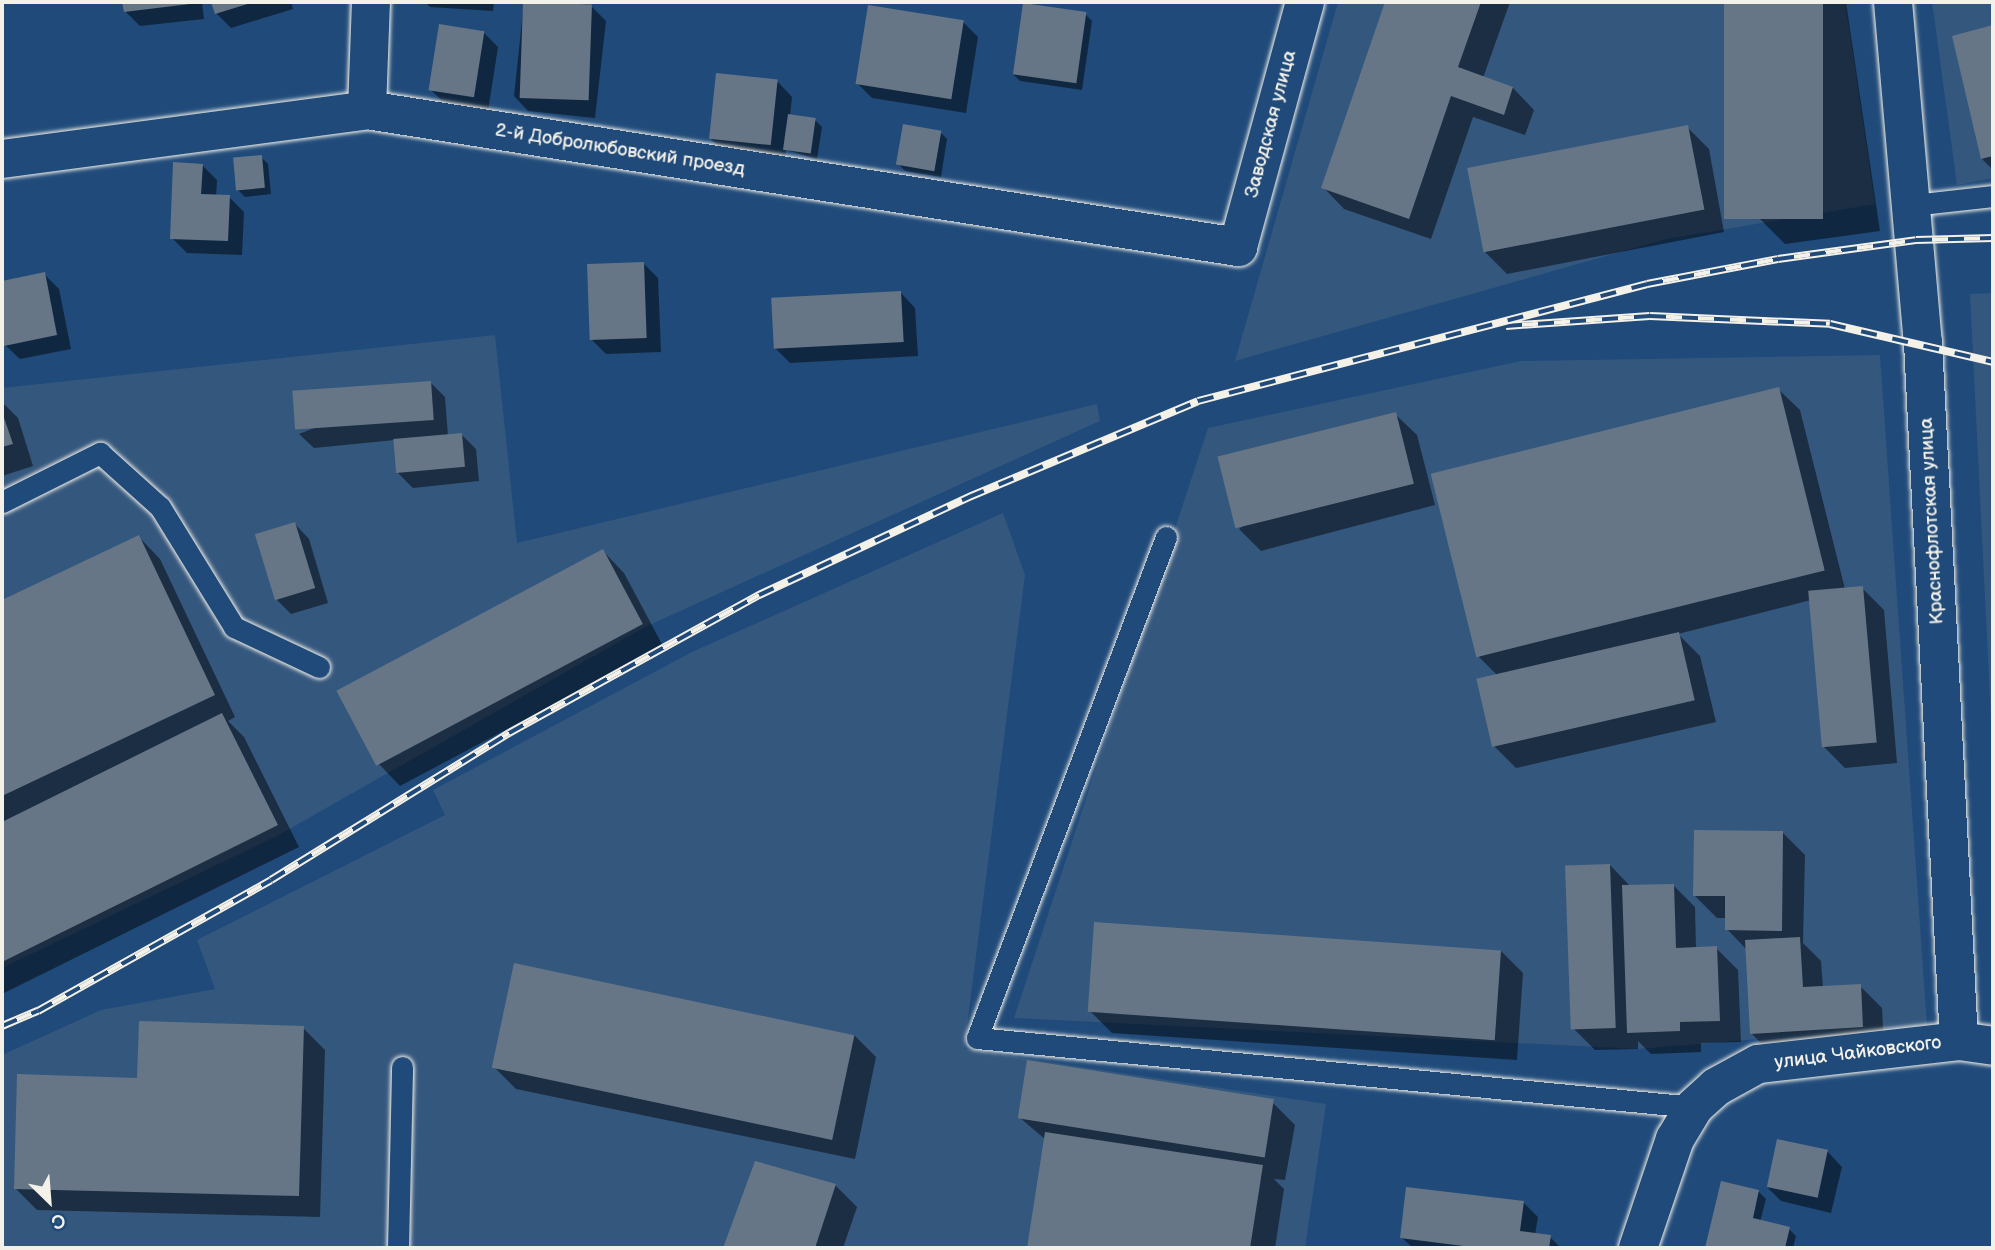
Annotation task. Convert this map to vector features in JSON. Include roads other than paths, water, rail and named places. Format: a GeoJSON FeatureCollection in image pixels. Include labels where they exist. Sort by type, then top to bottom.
{"type":"FeatureCollection","features":[{"type":"Feature","properties":{"kind":"street"},"geometry":{"type":"LineString","coordinates":[[367,110],[372,2]]}},
{"type":"Feature","properties":{"kind":"street","name":"Заводская улица"},"geometry":{"type":"LineString","coordinates":[[1238,247],[1305,2]]}},
{"type":"Feature","properties":{"kind":"street","name":"Краснофлотская улица"},"geometry":{"type":"LineString","coordinates":[[1893,2],[1913,205],[1976,1044]]}},
{"type":"Feature","properties":{"kind":"street","name":"2-й Добролюбовский проезд"},"geometry":{"type":"LineString","coordinates":[[2,159],[367,110],[1238,247]]}},
{"type":"Feature","properties":{"kind":"street","name":"улица Чайковского"},"geometry":{"type":"LineString","coordinates":[[1694,1107],[1716,1087],[1758,1065],[1976,1044]]}},
{"type":"Feature","properties":{"kind":"street"},"geometry":{"type":"LineString","coordinates":[[1638,1248],[1675,1139],[1694,1107]]}},
{"type":"Feature","properties":{"kind":"lane"},"geometry":{"type":"LineString","coordinates":[[1913,205],[1993,196]]}},
{"type":"Feature","properties":{"kind":"lane"},"geometry":{"type":"LineString","coordinates":[[2,502],[100,453],[160,507],[234,627],[319,667]]}},
{"type":"Feature","properties":{"kind":"lane"},"geometry":{"type":"LineString","coordinates":[[1166,537],[1116,687],[972,1038],[1694,1107]]}},
{"type":"Feature","properties":{"kind":"lane"},"geometry":{"type":"LineString","coordinates":[[398,1248],[402,1067]]}},
{"type":"Feature","properties":{"kind":"railway"},"geometry":{"type":"LineString","coordinates":[[2,1026],[38,1011],[271,880],[509,733],[759,595],[969,497],[1198,401],[1647,284],[1778,259],[1916,240],[1993,238]]}},
{"type":"Feature","properties":{"kind":"railway"},"geometry":{"type":"LineString","coordinates":[[1506,326],[1650,316],[1830,324],[1993,362]]}}]}
